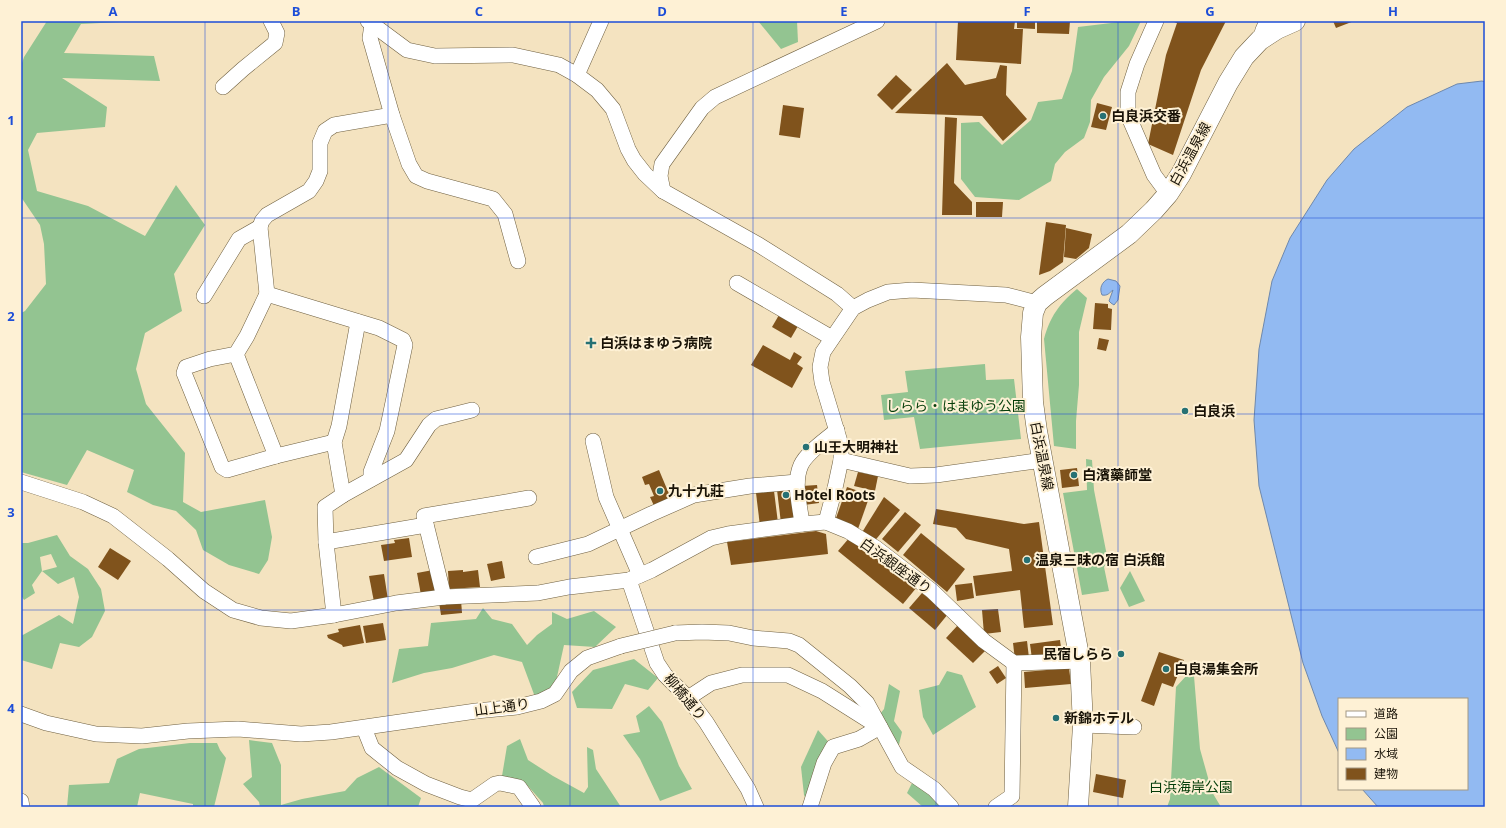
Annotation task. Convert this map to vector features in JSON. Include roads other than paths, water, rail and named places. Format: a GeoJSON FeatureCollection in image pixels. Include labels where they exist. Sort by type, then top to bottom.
{"type":"FeatureCollection","features":[{"type":"Feature","properties":{"kind":"main road","name":"白浜温泉線"},"geometry":{"type":"LineString","coordinates":[[1078,807],[1083,725],[1080,661],[1033,402],[1031,327],[1033,313],[1038,303],[1045,296],[1146,220],[1168,194],[1182,174],[1228,83],[1244,58],[1260,40],[1277,29],[1295,21]]}},
{"type":"Feature","properties":{"kind":"street"},"geometry":{"type":"LineString","coordinates":[[223,87],[242,68],[275,44],[277,33],[271,21]]}},
{"type":"Feature","properties":{"kind":"street"},"geometry":{"type":"LineString","coordinates":[[577,75],[601,21]]}},
{"type":"Feature","properties":{"kind":"street"},"geometry":{"type":"LineString","coordinates":[[662,191],[660,176],[662,164],[702,108],[715,97],[877,21]]}},
{"type":"Feature","properties":{"kind":"street"},"geometry":{"type":"LineString","coordinates":[[1156,21],[1137,64],[1128,92],[1128,115],[1154,176],[1168,194]]}},
{"type":"Feature","properties":{"kind":"street"},"geometry":{"type":"LineString","coordinates":[[1260,40],[1267,21]]}},
{"type":"Feature","properties":{"kind":"street"},"geometry":{"type":"LineString","coordinates":[[370,23],[407,50],[435,56],[513,55],[559,65],[577,75],[596,90],[613,110],[628,149],[634,160],[645,174],[662,191],[759,245],[837,294],[853,308]]}},
{"type":"Feature","properties":{"kind":"street"},"geometry":{"type":"LineString","coordinates":[[370,23],[370,38],[392,114],[409,164],[416,176],[427,181],[493,199],[505,214],[518,260]]}},
{"type":"Feature","properties":{"kind":"street"},"geometry":{"type":"LineString","coordinates":[[334,442],[227,470],[222,467],[184,373],[186,367],[210,359],[236,354],[247,336],[267,294],[260,228],[262,221],[267,215],[309,191],[316,181],[320,171],[320,143],[325,132],[334,125],[392,114]]}},
{"type":"Feature","properties":{"kind":"street"},"geometry":{"type":"LineString","coordinates":[[634,160],[649,164],[662,164]]}},
{"type":"Feature","properties":{"kind":"street"},"geometry":{"type":"LineString","coordinates":[[204,296],[239,238],[260,228]]}},
{"type":"Feature","properties":{"kind":"street"},"geometry":{"type":"LineString","coordinates":[[737,283],[832,338]]}},
{"type":"Feature","properties":{"kind":"street"},"geometry":{"type":"LineString","coordinates":[[826,522],[841,460],[841,445],[822,382],[820,367],[823,352],[853,308],[888,292],[912,290],[1006,295],[1038,303]]}},
{"type":"Feature","properties":{"kind":"street"},"geometry":{"type":"LineString","coordinates":[[267,294],[379,328],[403,340],[405,345],[387,431],[371,472],[371,479]]}},
{"type":"Feature","properties":{"kind":"street"},"geometry":{"type":"LineString","coordinates":[[343,494],[334,442],[339,426],[358,322]]}},
{"type":"Feature","properties":{"kind":"street"},"geometry":{"type":"LineString","coordinates":[[236,354],[276,456]]}},
{"type":"Feature","properties":{"kind":"street"},"geometry":{"type":"LineString","coordinates":[[334,615],[326,542],[325,507],[343,494],[406,460],[429,425],[436,419],[472,410]]}},
{"type":"Feature","properties":{"kind":"street"},"geometry":{"type":"LineString","coordinates":[[802,524],[797,482],[802,464],[812,452],[837,430]]}},
{"type":"Feature","properties":{"kind":"street","name":"柳橋通り"},"geometry":{"type":"LineString","coordinates":[[593,441],[606,497],[619,528],[634,578],[640,612],[657,663],[665,675],[688,698],[706,722],[748,789],[756,807]]}},
{"type":"Feature","properties":{"kind":"street"},"geometry":{"type":"LineString","coordinates":[[841,460],[910,476],[936,475],[1043,460]]}},
{"type":"Feature","properties":{"kind":"street","name":"白浜銀座通り"},"geometry":{"type":"LineString","coordinates":[[21,482],[83,502],[113,516],[168,559],[204,591],[233,610],[260,618],[291,621],[334,615],[396,603],[444,597],[538,593],[634,578],[711,538],[728,534],[826,522],[848,531],[876,548],[932,591],[984,640],[1014,663]]}},
{"type":"Feature","properties":{"kind":"street"},"geometry":{"type":"LineString","coordinates":[[536,557],[588,544],[619,528],[694,496],[750,486],[797,482]]}},
{"type":"Feature","properties":{"kind":"street"},"geometry":{"type":"LineString","coordinates":[[444,597],[424,516],[529,498]]}},
{"type":"Feature","properties":{"kind":"street"},"geometry":{"type":"LineString","coordinates":[[326,542],[426,525]]}},
{"type":"Feature","properties":{"kind":"street","name":"山上通り"},"geometry":{"type":"LineString","coordinates":[[21,714],[46,723],[96,734],[142,736],[188,731],[238,729],[301,734],[364,728],[476,711],[517,707],[541,701],[555,694],[571,671],[587,658],[621,646],[675,633],[702,632],[730,634],[753,638],[789,641],[799,645],[850,686],[867,703],[902,767],[934,789],[951,807]]}},
{"type":"Feature","properties":{"kind":"street"},"geometry":{"type":"LineString","coordinates":[[996,807],[1012,796],[1014,663],[1080,661]]}},
{"type":"Feature","properties":{"kind":"street"},"geometry":{"type":"LineString","coordinates":[[688,698],[712,683],[742,675],[788,675],[822,691],[880,727],[859,739],[833,747],[824,763],[810,807]]}},
{"type":"Feature","properties":{"kind":"street"},"geometry":{"type":"LineString","coordinates":[[1083,725],[1134,727]]}},
{"type":"Feature","properties":{"kind":"street"},"geometry":{"type":"LineString","coordinates":[[364,728],[372,748],[397,768],[426,784],[460,798],[472,800],[500,782],[519,787],[533,807]]}},
{"type":"Feature","properties":{"kind":"street"},"geometry":{"type":"LineString","coordinates":[[21,802],[22,807]]}},
{"type":"Feature","properties":{"kind":"water"},"geometry":{"type":"Polygon","coordinates":[[[1482,81],[1485,82],[1485,807],[1378,807],[1363,790],[1468,790],[1468,698],[1338,698],[1338,751],[1322,716],[1303,663],[1259,486],[1254,420],[1259,349],[1272,281],[1290,238],[1327,180],[1354,149],[1407,107],[1457,84],[1482,81]]]}},
{"type":"Feature","properties":{"kind":"water"},"geometry":{"type":"Polygon","coordinates":[[[1108,279],[1116,281],[1120,286],[1118,300],[1114,305],[1109,301],[1113,290],[1106,295],[1102,295],[1101,292],[1104,282],[1108,279]]]}},
{"type":"Feature","properties":{"kind":"place","name":"白良浜交番"},"geometry":{"type":"Point","coordinates":[1103,116]}},
{"type":"Feature","properties":{"kind":"place","name":"白浜はまゆう病院"},"geometry":{"type":"Point","coordinates":[591,343]}},
{"type":"Feature","properties":{"kind":"place","name":"白良浜"},"geometry":{"type":"Point","coordinates":[1185,411]}},
{"type":"Feature","properties":{"kind":"place","name":"山王大明神社"},"geometry":{"type":"Point","coordinates":[806,447]}},
{"type":"Feature","properties":{"kind":"place","name":"白濱藥師堂"},"geometry":{"type":"Point","coordinates":[1074,475]}},
{"type":"Feature","properties":{"kind":"place","name":"九十九莊"},"geometry":{"type":"Point","coordinates":[660,491]}},
{"type":"Feature","properties":{"kind":"place","name":"Hotel Roots"},"geometry":{"type":"Point","coordinates":[786,495]}},
{"type":"Feature","properties":{"kind":"place","name":"温泉三昧の宿 白浜館"},"geometry":{"type":"Point","coordinates":[1027,560]}},
{"type":"Feature","properties":{"kind":"place","name":"民宿しらら"},"geometry":{"type":"Point","coordinates":[1121,654]}},
{"type":"Feature","properties":{"kind":"place","name":"白良湯集会所"},"geometry":{"type":"Point","coordinates":[1166,669]}},
{"type":"Feature","properties":{"kind":"place","name":"新錦ホテル"},"geometry":{"type":"Point","coordinates":[1056,718]}},
{"type":"Feature","properties":{"kind":"park label","name":"しらら・はまゆう公園"},"geometry":{"type":"Point","coordinates":[956,406]}},
{"type":"Feature","properties":{"kind":"park label","name":"白浜海岸公園"},"geometry":{"type":"Point","coordinates":[1191,787]}}]}
